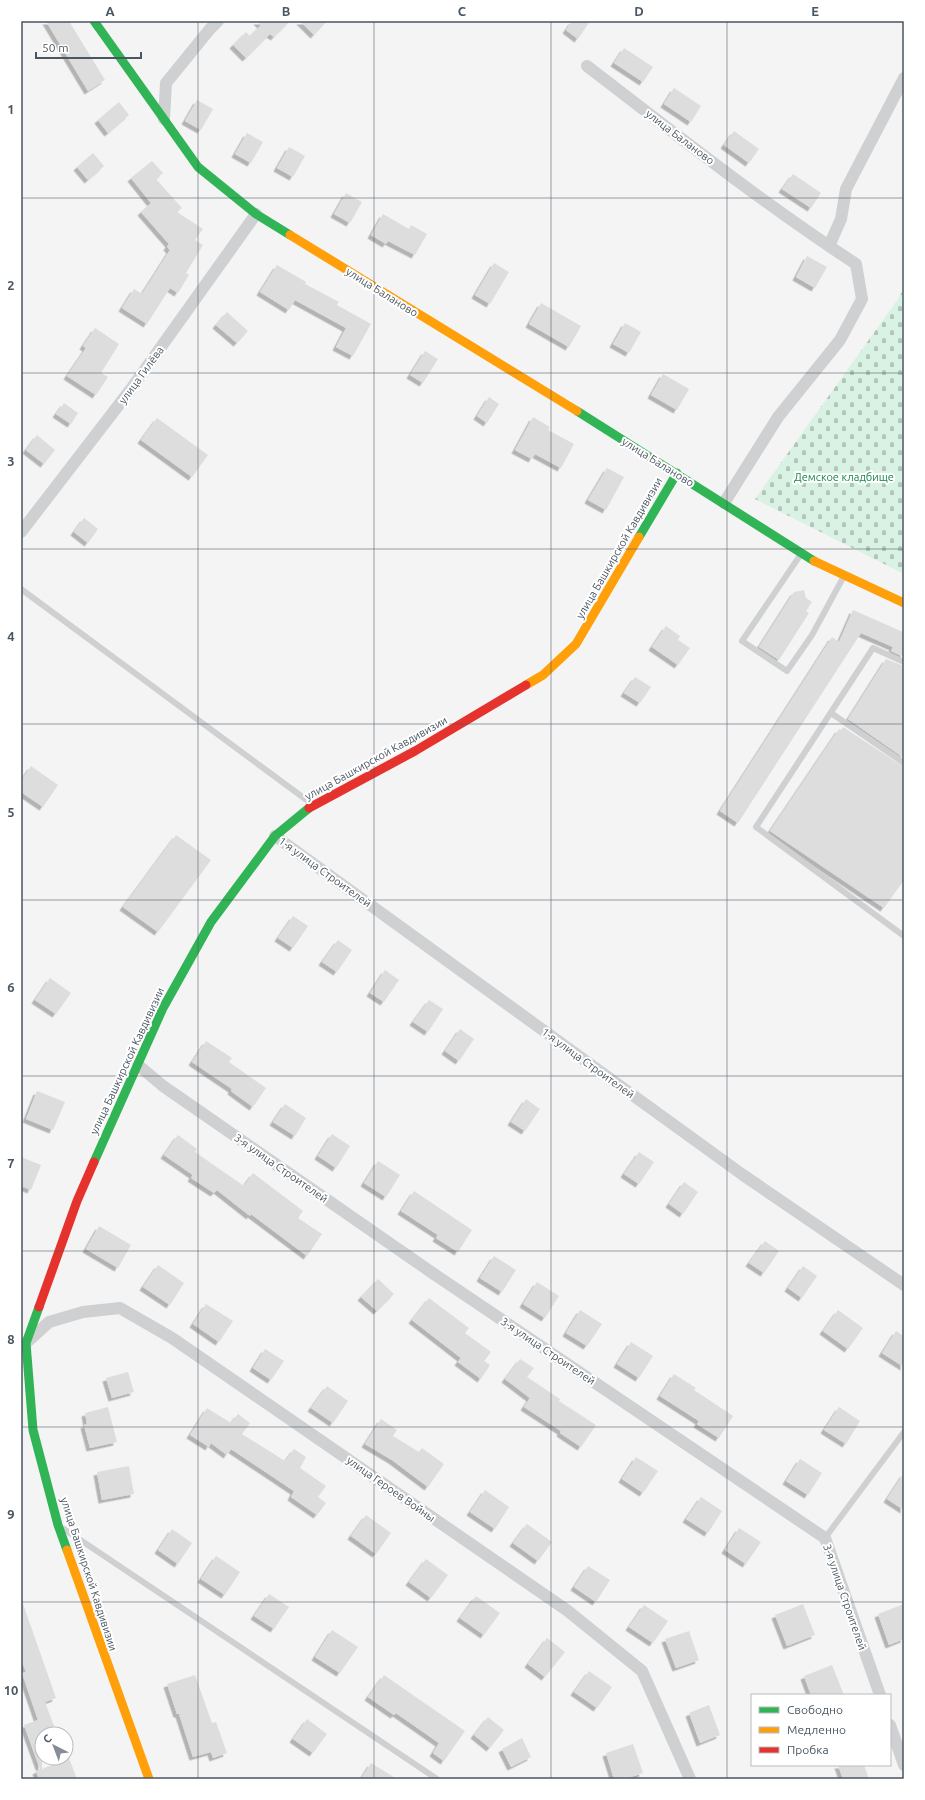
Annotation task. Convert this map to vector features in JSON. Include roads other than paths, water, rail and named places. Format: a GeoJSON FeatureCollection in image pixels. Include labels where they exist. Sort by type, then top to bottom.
{"type":"FeatureCollection","features":[{"type":"Feature","properties":{"kind":"street","name":"улица Баланово"},"geometry":{"type":"LineString","coordinates":[[94,21],[198,167],[256,214],[677,473],[802,552],[845,575],[904,603]]}},
{"type":"Feature","properties":{"kind":"street"},"geometry":{"type":"LineString","coordinates":[[164,119],[166,83],[218,21]]}},
{"type":"Feature","properties":{"kind":"street","name":"улица Баланово"},"geometry":{"type":"LineString","coordinates":[[587,66],[681,138],[856,264],[862,299],[840,340],[778,417],[724,503]]}},
{"type":"Feature","properties":{"kind":"street"},"geometry":{"type":"LineString","coordinates":[[829,246],[840,219],[846,189],[904,78]]}},
{"type":"Feature","properties":{"kind":"street","name":"улица Гилёва"},"geometry":{"type":"LineString","coordinates":[[21,532],[131,389],[256,214]]}},
{"type":"Feature","properties":{"kind":"street","name":"улица Башкирской Кавдивизии"},"geometry":{"type":"LineString","coordinates":[[149,1779],[105,1660],[58,1525],[33,1430],[23,1345],[77,1201],[163,1008],[211,922],[275,836],[313,805],[415,751],[543,675],[576,644],[677,473]]}},
{"type":"Feature","properties":{"kind":"street","name":"1-я улица Строителей"},"geometry":{"type":"LineString","coordinates":[[275,836],[743,1175],[904,1285]]}},
{"type":"Feature","properties":{"kind":"street","name":"3-я улица Строителей"},"geometry":{"type":"LineString","coordinates":[[138,1065],[164,1086],[424,1267],[824,1538],[880,1694]]}},
{"type":"Feature","properties":{"kind":"street","name":"улица Героев Войны"},"geometry":{"type":"LineString","coordinates":[[23,1345],[49,1322],[83,1312],[120,1308],[172,1338],[568,1611],[642,1671],[690,1779]]}},
{"type":"Feature","properties":{"kind":"street"},"geometry":{"type":"LineString","coordinates":[[891,1728],[904,1765]]}},
{"type":"Feature","properties":{"kind":"lane"},"geometry":{"type":"LineString","coordinates":[[802,552],[742,642],[787,671],[812,635],[845,575]]}},
{"type":"Feature","properties":{"kind":"lane"},"geometry":{"type":"LineString","coordinates":[[21,588],[313,805]]}},
{"type":"Feature","properties":{"kind":"lane"},"geometry":{"type":"LineString","coordinates":[[904,662],[873,648],[756,827],[904,936]]}},
{"type":"Feature","properties":{"kind":"lane"},"geometry":{"type":"LineString","coordinates":[[831,712],[904,763]]}},
{"type":"Feature","properties":{"kind":"lane"},"geometry":{"type":"LineString","coordinates":[[824,1538],[904,1432]]}},
{"type":"Feature","properties":{"kind":"lane"},"geometry":{"type":"LineString","coordinates":[[58,1525],[436,1779]]}},
{"type":"Feature","properties":{"kind":"park label","name":"Демское кладбище"},"geometry":{"type":"Point","coordinates":[844,477]}}]}
